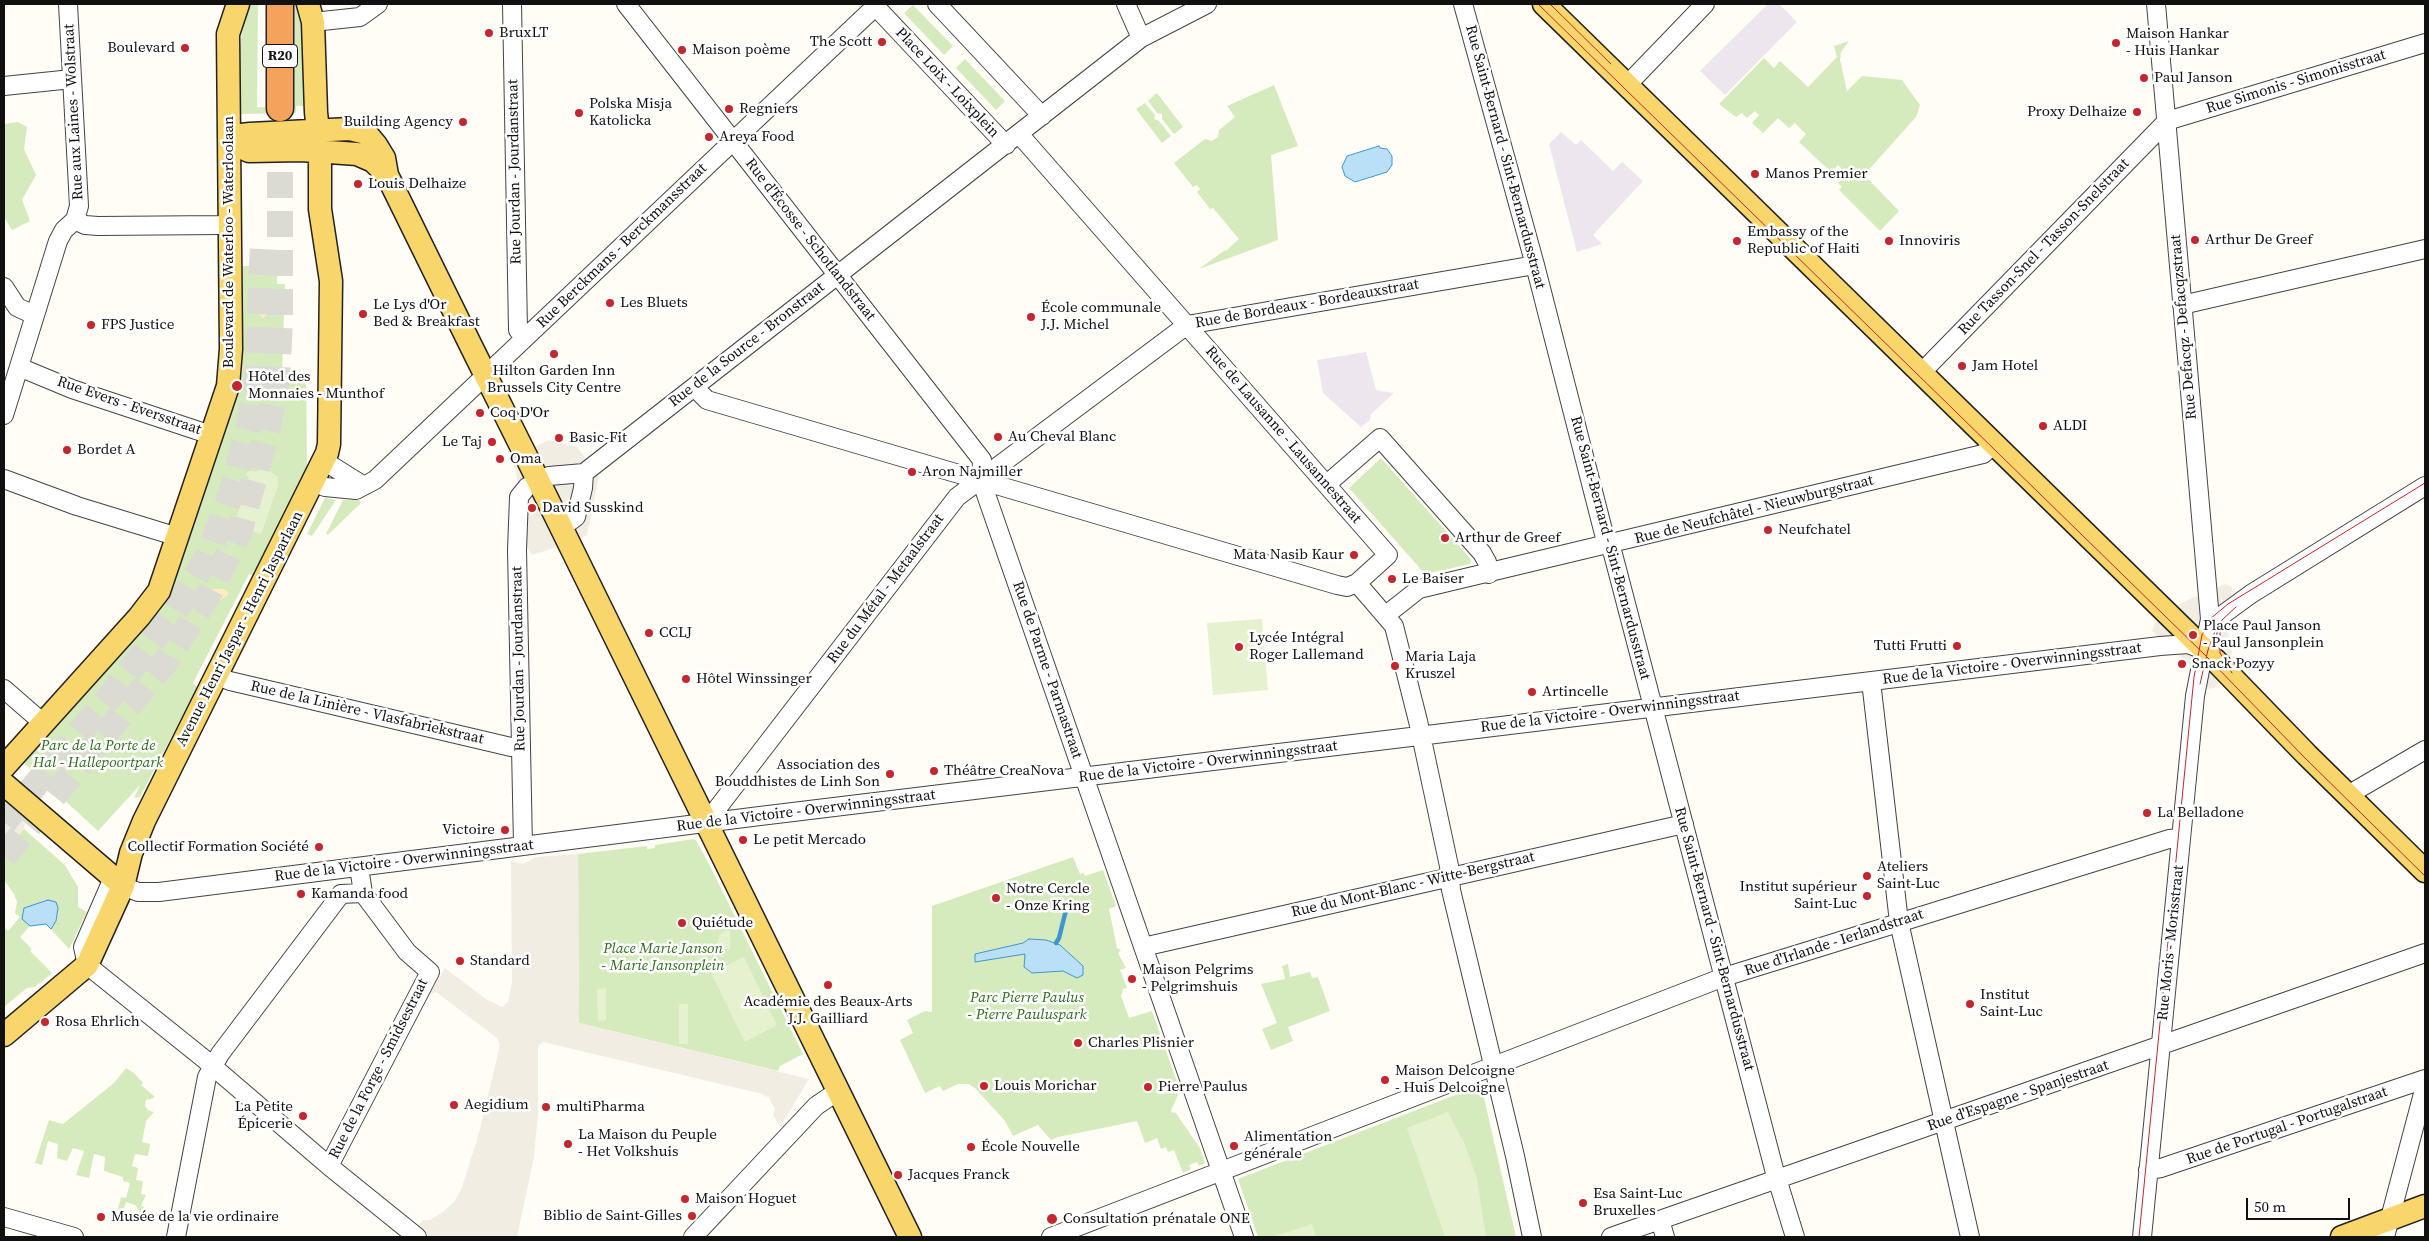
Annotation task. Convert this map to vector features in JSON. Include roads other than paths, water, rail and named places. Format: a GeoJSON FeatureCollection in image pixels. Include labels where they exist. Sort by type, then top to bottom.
{"type":"FeatureCollection","features":[{"type":"Feature","properties":{"kind":"highway","name":"R20"},"geometry":{"type":"LineString","coordinates":[[267,4],[274,108],[280,4]]}},
{"type":"Feature","properties":{"kind":"main road"},"geometry":{"type":"LineString","coordinates":[[1544,4],[2204,650],[2352,793],[2425,859]]}},
{"type":"Feature","properties":{"kind":"main road","name":"Boulevard de Waterloo - Waterloolaan"},"geometry":{"type":"LineString","coordinates":[[4,767],[154,600],[178,537],[228,386],[232,349],[228,34],[237,5]]}},
{"type":"Feature","properties":{"kind":"main road","name":"Avenue Henri Jaspar - Henri Jasparlaan"},"geometry":{"type":"LineString","coordinates":[[87,966],[118,882],[144,821],[215,675],[314,482],[324,461],[329,444],[331,280],[320,209],[319,142],[311,13]]}},
{"type":"Feature","properties":{"kind":"main road"},"geometry":{"type":"LineString","coordinates":[[230,142],[241,135],[250,134],[319,142],[350,129],[366,133],[382,154],[387,175],[910,1237]]}},
{"type":"Feature","properties":{"kind":"main road"},"geometry":{"type":"LineString","coordinates":[[4,784],[118,882]]}},
{"type":"Feature","properties":{"kind":"main road"},"geometry":{"type":"LineString","coordinates":[[2352,793],[2425,871]]}},
{"type":"Feature","properties":{"kind":"main road"},"geometry":{"type":"LineString","coordinates":[[4,1035],[87,966]]}},
{"type":"Feature","properties":{"kind":"main road"},"geometry":{"type":"LineString","coordinates":[[2342,1237],[2388,1228],[2425,1206]]}},
{"type":"Feature","properties":{"kind":"street","name":"Rue aux Laines - Wolstraat"},"geometry":{"type":"LineString","coordinates":[[4,415],[61,234],[75,220],[79,206],[68,4]]}},
{"type":"Feature","properties":{"kind":"street"},"geometry":{"type":"LineString","coordinates":[[311,13],[360,17],[378,4]]}},
{"type":"Feature","properties":{"kind":"street","name":"Rue Jourdan - Jourdanstraat"},"geometry":{"type":"LineString","coordinates":[[512,4],[518,330],[525,338]]}},
{"type":"Feature","properties":{"kind":"street","name":"Rue d'Écosse - Schotlandstraat"},"geometry":{"type":"LineString","coordinates":[[626,4],[979,455],[983,466],[981,480]]}},
{"type":"Feature","properties":{"kind":"street"},"geometry":{"type":"LineString","coordinates":[[937,4],[1042,116],[1141,38],[1207,4]]}},
{"type":"Feature","properties":{"kind":"street"},"geometry":{"type":"LineString","coordinates":[[1126,4],[1141,38]]}},
{"type":"Feature","properties":{"kind":"street","name":"Rue Saint-Bernard - Sint-Bernardusstraat"},"geometry":{"type":"LineString","coordinates":[[1463,4],[1535,265],[1604,534],[1610,545],[1778,1180],[1795,1237]]}},
{"type":"Feature","properties":{"kind":"street"},"geometry":{"type":"LineString","coordinates":[[1627,85],[1705,4]]}},
{"type":"Feature","properties":{"kind":"street","name":"Rue Defacqz - Defacqzstraat"},"geometry":{"type":"LineString","coordinates":[[2156,4],[2208,576],[2210,624],[2204,650]]}},
{"type":"Feature","properties":{"kind":"street","name":"Rue Berckmans - Berckmansstraat"},"geometry":{"type":"LineString","coordinates":[[364,486],[375,480],[877,5]]}},
{"type":"Feature","properties":{"kind":"street","name":"Place Loix - Loixplein"},"geometry":{"type":"LineString","coordinates":[[877,5],[1012,140],[1042,116]]}},
{"type":"Feature","properties":{"kind":"street","name":"Rue Simonis - Simonisstraat"},"geometry":{"type":"LineString","coordinates":[[2167,122],[2425,43]]}},
{"type":"Feature","properties":{"kind":"street"},"geometry":{"type":"LineString","coordinates":[[4,86],[72,79]]}},
{"type":"Feature","properties":{"kind":"street","name":"Rue Tasson-Snel - Tasson-Snelstraat"},"geometry":{"type":"LineString","coordinates":[[1921,373],[2167,122]]}},
{"type":"Feature","properties":{"kind":"street","name":"Rue de la Source - Bronstraat"},"geometry":{"type":"LineString","coordinates":[[584,473],[1012,140]]}},
{"type":"Feature","properties":{"kind":"street","name":"Rue de Lausanne - Lausannestraat"},"geometry":{"type":"LineString","coordinates":[[1012,140],[1188,325],[1388,555],[1357,583]]}},
{"type":"Feature","properties":{"kind":"street"},"geometry":{"type":"LineString","coordinates":[[75,220],[90,226],[221,226],[229,221]]}},
{"type":"Feature","properties":{"kind":"street"},"geometry":{"type":"LineString","coordinates":[[2182,305],[2425,248]]}},
{"type":"Feature","properties":{"kind":"street","name":"Rue de Bordeaux - Bordeauxstraat"},"geometry":{"type":"LineString","coordinates":[[981,480],[1188,325],[1535,265]]}},
{"type":"Feature","properties":{"kind":"street"},"geometry":{"type":"LineString","coordinates":[[4,287],[17,307],[34,315]]}},
{"type":"Feature","properties":{"kind":"street","name":"Rue Evers - Eversstraat"},"geometry":{"type":"LineString","coordinates":[[19,366],[72,389],[211,435]]}},
{"type":"Feature","properties":{"kind":"street"},"geometry":{"type":"LineString","coordinates":[[694,387],[707,400],[1337,585],[1347,587],[1357,583],[1394,626],[1532,1237]]}},
{"type":"Feature","properties":{"kind":"street"},"geometry":{"type":"LineString","coordinates":[[1327,484],[1380,438],[1482,553],[1487,562],[1489,574]]}},
{"type":"Feature","properties":{"kind":"street","name":"Rue de Neufchâtel - Nieuwburgstraat"},"geometry":{"type":"LineString","coordinates":[[1386,616],[1410,595],[1424,589],[1983,454],[1994,444]]}},
{"type":"Feature","properties":{"kind":"street"},"geometry":{"type":"LineString","coordinates":[[324,461],[364,486]]}},
{"type":"Feature","properties":{"kind":"street"},"geometry":{"type":"LineString","coordinates":[[539,481],[552,475],[584,473],[583,488],[576,518],[562,528]]}},
{"type":"Feature","properties":{"kind":"street"},"geometry":{"type":"LineString","coordinates":[[4,479],[77,506],[178,537]]}},
{"type":"Feature","properties":{"kind":"street","name":"Rue de Parme - Parmastraat"},"geometry":{"type":"LineString","coordinates":[[981,480],[1244,1237]]}},
{"type":"Feature","properties":{"kind":"street","name":"Rue du Métal - Metaalstraat"},"geometry":{"type":"LineString","coordinates":[[706,823],[957,497],[981,480]]}},
{"type":"Feature","properties":{"kind":"street","name":"Rue Jourdan - Jourdanstraat"},"geometry":{"type":"LineString","coordinates":[[523,846],[520,746],[518,501],[523,491],[539,481]]}},
{"type":"Feature","properties":{"kind":"street"},"geometry":{"type":"LineString","coordinates":[[314,482],[325,487],[344,490],[356,490],[364,486]]}},
{"type":"Feature","properties":{"kind":"street"},"geometry":{"type":"LineString","coordinates":[[2210,624],[2251,594],[2425,486]]}},
{"type":"Feature","properties":{"kind":"street","name":"Rue de la Victoire - Overwinningsstraat"},"geometry":{"type":"LineString","coordinates":[[118,882],[138,892],[159,892],[1653,706],[2160,646],[2188,644],[2204,650]]}},
{"type":"Feature","properties":{"kind":"street","name":"Rue Moris - Morisstraat"},"geometry":{"type":"LineString","coordinates":[[2142,1237],[2195,696],[2204,650]]}},
{"type":"Feature","properties":{"kind":"street","name":"Rue de la Linière - Vlasfabriekstraat"},"geometry":{"type":"LineString","coordinates":[[215,675],[230,681],[492,742],[520,746]]}},
{"type":"Feature","properties":{"kind":"street"},"geometry":{"type":"LineString","coordinates":[[1871,681],[1899,922],[1970,1237]]}},
{"type":"Feature","properties":{"kind":"street"},"geometry":{"type":"LineString","coordinates":[[4,689],[43,723]]}},
{"type":"Feature","properties":{"kind":"street"},"geometry":{"type":"LineString","coordinates":[[2352,793],[2425,750]]}},
{"type":"Feature","properties":{"kind":"street","name":"Rue du Mont-Blanc - Witte-Bergstraat"},"geometry":{"type":"LineString","coordinates":[[1143,947],[1684,824]]}},
{"type":"Feature","properties":{"kind":"street","name":"Rue d'Irlande - Ierlandstraat"},"geometry":{"type":"LineString","coordinates":[[1051,1237],[1724,978],[2168,839],[2181,838]]}},
{"type":"Feature","properties":{"kind":"street"},"geometry":{"type":"LineString","coordinates":[[176,1237],[207,1077],[213,1066],[341,894],[363,893],[359,867]]}},
{"type":"Feature","properties":{"kind":"street","name":"Rue de la Forge - Smidsestraat"},"geometry":{"type":"LineString","coordinates":[[329,1166],[430,972],[407,952],[363,893]]}},
{"type":"Feature","properties":{"kind":"street","name":"Rue d'Espagne - Spanjestraat"},"geometry":{"type":"LineString","coordinates":[[1611,1237],[2425,953]]}},
{"type":"Feature","properties":{"kind":"street"},"geometry":{"type":"LineString","coordinates":[[87,966],[213,1066],[329,1166],[413,1234]]}},
{"type":"Feature","properties":{"kind":"street","name":"Rue de Portugal - Portugalstraat"},"geometry":{"type":"LineString","coordinates":[[2148,1170],[2161,1168],[2425,1079]]}},
{"type":"Feature","properties":{"kind":"street"},"geometry":{"type":"LineString","coordinates":[[2388,1228],[2425,1086]]}},
{"type":"Feature","properties":{"kind":"street"},"geometry":{"type":"LineString","coordinates":[[693,1237],[816,1106],[838,1091]]}},
{"type":"Feature","properties":{"kind":"street"},"geometry":{"type":"LineString","coordinates":[[4,1217],[74,1237]]}},
{"type":"Feature","properties":{"kind":"street"},"geometry":{"type":"LineString","coordinates":[[1660,1220],[1665,1237]]}},
{"type":"Feature","properties":{"kind":"water"},"geometry":{"type":"Polygon","coordinates":[[[1379,146],[1380,148],[1387,149],[1392,156],[1392,165],[1387,172],[1355,182],[1345,176],[1342,167],[1347,156],[1379,146]]]}},
{"type":"Feature","properties":{"kind":"water"},"geometry":{"type":"Polygon","coordinates":[[[48,900],[56,902],[58,908],[56,921],[51,929],[46,924],[30,926],[22,919],[24,908],[48,900]]]}},
{"type":"Feature","properties":{"kind":"water"},"geometry":{"type":"Polygon","coordinates":[[[1029,939],[1046,940],[1060,945],[1083,966],[1083,975],[1077,978],[1063,971],[1032,973],[1024,967],[1025,954],[975,962],[975,954],[1023,943],[1029,939]]]}},
{"type":"Feature","properties":{"kind":"waterway"},"geometry":{"type":"LineString","coordinates":[[1056,943],[1066,910]]}},
{"type":"Feature","properties":{"kind":"tunnel"},"geometry":{"type":"LineString","coordinates":[[4,856],[166,661],[210,592],[240,530],[267,431],[277,382],[280,321],[280,125]]}},
{"type":"Feature","properties":{"kind":"tunnel"},"geometry":{"type":"LineString","coordinates":[[4,822],[112,694],[174,613],[208,556],[231,494],[249,426],[257,380],[263,243]]}},
{"type":"Feature","properties":{"kind":"tram line"},"geometry":{"type":"LineString","coordinates":[[1538,4],[2206,656],[2305,758],[2425,876]]}},
{"type":"Feature","properties":{"kind":"tram line"},"geometry":{"type":"LineString","coordinates":[[1550,4],[1611,64]]}},
{"type":"Feature","properties":{"kind":"tram line"},"geometry":{"type":"LineString","coordinates":[[2139,1237],[2194,677],[2202,635],[2210,619],[2228,604],[2425,483]]}},
{"type":"Feature","properties":{"kind":"tram line"},"geometry":{"type":"LineString","coordinates":[[2200,684],[2208,650],[2215,631],[2222,620],[2236,607]]}},
{"type":"Feature","properties":{"kind":"tram line"},"geometry":{"type":"LineString","coordinates":[[2220,631],[2220,653],[2232,673]]}},
{"type":"Feature","properties":{"kind":"place","name":"BruxLT"},"geometry":{"type":"Point","coordinates":[489,33]}},
{"type":"Feature","properties":{"kind":"place","name":"The Scott"},"geometry":{"type":"Point","coordinates":[882,42]}},
{"type":"Feature","properties":{"kind":"place","name":"Maison Hankar - Huis Hankar"},"geometry":{"type":"Point","coordinates":[2116,43]}},
{"type":"Feature","properties":{"kind":"place","name":"Boulevard"},"geometry":{"type":"Point","coordinates":[185,48]}},
{"type":"Feature","properties":{"kind":"place","name":"Maison poème"},"geometry":{"type":"Point","coordinates":[682,50]}},
{"type":"Feature","properties":{"kind":"place","name":"Paul Janson"},"geometry":{"type":"Point","coordinates":[2144,78]}},
{"type":"Feature","properties":{"kind":"place","name":"Regniers"},"geometry":{"type":"Point","coordinates":[729,109]}},
{"type":"Feature","properties":{"kind":"place","name":"Proxy Delhaize"},"geometry":{"type":"Point","coordinates":[2137,112]}},
{"type":"Feature","properties":{"kind":"place","name":"Polska Misja Katolicka"},"geometry":{"type":"Point","coordinates":[579,113]}},
{"type":"Feature","properties":{"kind":"place","name":"Building Agency"},"geometry":{"type":"Point","coordinates":[463,122]}},
{"type":"Feature","properties":{"kind":"place","name":"Areya Food"},"geometry":{"type":"Point","coordinates":[709,137]}},
{"type":"Feature","properties":{"kind":"place","name":"Manos Premier"},"geometry":{"type":"Point","coordinates":[1755,174]}},
{"type":"Feature","properties":{"kind":"place","name":"Louis Delhaize"},"geometry":{"type":"Point","coordinates":[358,184]}},
{"type":"Feature","properties":{"kind":"place","name":"Arthur De Greef"},"geometry":{"type":"Point","coordinates":[2195,240]}},
{"type":"Feature","properties":{"kind":"place","name":"Embassy of the Republic of Haiti"},"geometry":{"type":"Point","coordinates":[1737,241]}},
{"type":"Feature","properties":{"kind":"place","name":"Innoviris"},"geometry":{"type":"Point","coordinates":[1889,241]}},
{"type":"Feature","properties":{"kind":"place","name":"Les Bluets"},"geometry":{"type":"Point","coordinates":[610,303]}},
{"type":"Feature","properties":{"kind":"place","name":"Le Lys d'Or Bed & Breakfast"},"geometry":{"type":"Point","coordinates":[363,314]}},
{"type":"Feature","properties":{"kind":"place","name":"École communale J.J. Michel"},"geometry":{"type":"Point","coordinates":[1031,317]}},
{"type":"Feature","properties":{"kind":"place","name":"FPS Justice"},"geometry":{"type":"Point","coordinates":[91,325]}},
{"type":"Feature","properties":{"kind":"place","name":"Hilton Garden Inn Brussels City Centre"},"geometry":{"type":"Point","coordinates":[554,354]}},
{"type":"Feature","properties":{"kind":"place","name":"Jam Hotel"},"geometry":{"type":"Point","coordinates":[1962,366]}},
{"type":"Feature","properties":{"kind":"place","name":"Hôtel des Monnaies - Munthof"},"geometry":{"type":"Point","coordinates":[237,386]}},
{"type":"Feature","properties":{"kind":"place","name":"Coq D'Or"},"geometry":{"type":"Point","coordinates":[480,413]}},
{"type":"Feature","properties":{"kind":"place","name":"ALDI"},"geometry":{"type":"Point","coordinates":[2043,426]}},
{"type":"Feature","properties":{"kind":"place","name":"Au Cheval Blanc"},"geometry":{"type":"Point","coordinates":[998,437]}},
{"type":"Feature","properties":{"kind":"place","name":"Basic-Fit"},"geometry":{"type":"Point","coordinates":[559,438]}},
{"type":"Feature","properties":{"kind":"place","name":"Le Taj"},"geometry":{"type":"Point","coordinates":[492,442]}},
{"type":"Feature","properties":{"kind":"place","name":"Bordet A"},"geometry":{"type":"Point","coordinates":[67,450]}},
{"type":"Feature","properties":{"kind":"place","name":"Oma"},"geometry":{"type":"Point","coordinates":[500,459]}},
{"type":"Feature","properties":{"kind":"place","name":"Aron Najmiller"},"geometry":{"type":"Point","coordinates":[912,472]}},
{"type":"Feature","properties":{"kind":"place","name":"David Susskind"},"geometry":{"type":"Point","coordinates":[532,508]}},
{"type":"Feature","properties":{"kind":"place","name":"Neufchatel"},"geometry":{"type":"Point","coordinates":[1768,530]}},
{"type":"Feature","properties":{"kind":"place","name":"Arthur de Greef"},"geometry":{"type":"Point","coordinates":[1445,538]}},
{"type":"Feature","properties":{"kind":"place","name":"Mata Nasib Kaur"},"geometry":{"type":"Point","coordinates":[1354,555]}},
{"type":"Feature","properties":{"kind":"place","name":"Le Baiser"},"geometry":{"type":"Point","coordinates":[1392,579]}},
{"type":"Feature","properties":{"kind":"place","name":"CCLJ"},"geometry":{"type":"Point","coordinates":[649,633]}},
{"type":"Feature","properties":{"kind":"place","name":"Place Paul Janson - Paul Jansonplein"},"geometry":{"type":"Point","coordinates":[2193,635]}},
{"type":"Feature","properties":{"kind":"place","name":"Tutti Frutti"},"geometry":{"type":"Point","coordinates":[1957,646]}},
{"type":"Feature","properties":{"kind":"place","name":"Lycée Intégral Roger Lallemand"},"geometry":{"type":"Point","coordinates":[1239,647]}},
{"type":"Feature","properties":{"kind":"place","name":"Snack Pozyy"},"geometry":{"type":"Point","coordinates":[2182,664]}},
{"type":"Feature","properties":{"kind":"place","name":"Maria Laja Kruszel"},"geometry":{"type":"Point","coordinates":[1395,666]}},
{"type":"Feature","properties":{"kind":"place","name":"Hôtel Winssinger"},"geometry":{"type":"Point","coordinates":[686,679]}},
{"type":"Feature","properties":{"kind":"place","name":"Artincelle"},"geometry":{"type":"Point","coordinates":[1532,692]}},
{"type":"Feature","properties":{"kind":"place","name":"Théâtre CreaNova"},"geometry":{"type":"Point","coordinates":[934,771]}},
{"type":"Feature","properties":{"kind":"place","name":"Association des Bouddhistes de Linh Son"},"geometry":{"type":"Point","coordinates":[890,774]}},
{"type":"Feature","properties":{"kind":"place","name":"La Belladone"},"geometry":{"type":"Point","coordinates":[2147,813]}},
{"type":"Feature","properties":{"kind":"place","name":"Victoire"},"geometry":{"type":"Point","coordinates":[505,830]}},
{"type":"Feature","properties":{"kind":"place","name":"Le petit Mercado"},"geometry":{"type":"Point","coordinates":[743,840]}},
{"type":"Feature","properties":{"kind":"place","name":"Collectif Formation Société"},"geometry":{"type":"Point","coordinates":[319,847]}},
{"type":"Feature","properties":{"kind":"place","name":"Ateliers Saint-Luc"},"geometry":{"type":"Point","coordinates":[1867,876]}},
{"type":"Feature","properties":{"kind":"place","name":"Kamanda food"},"geometry":{"type":"Point","coordinates":[301,894]}},
{"type":"Feature","properties":{"kind":"place","name":"Institut supérieur Saint-Luc"},"geometry":{"type":"Point","coordinates":[1867,896]}},
{"type":"Feature","properties":{"kind":"place","name":"Notre Cercle - Onze Kring"},"geometry":{"type":"Point","coordinates":[996,898]}},
{"type":"Feature","properties":{"kind":"place","name":"Quiétude"},"geometry":{"type":"Point","coordinates":[682,923]}},
{"type":"Feature","properties":{"kind":"place","name":"Standard"},"geometry":{"type":"Point","coordinates":[460,961]}},
{"type":"Feature","properties":{"kind":"place","name":"Maison Pelgrims - Pelgrimshuis"},"geometry":{"type":"Point","coordinates":[1132,979]}},
{"type":"Feature","properties":{"kind":"place","name":"Académie des Beaux-Arts J.J. Gailliard"},"geometry":{"type":"Point","coordinates":[828,985]}},
{"type":"Feature","properties":{"kind":"place","name":"Institut Saint-Luc"},"geometry":{"type":"Point","coordinates":[1970,1004]}},
{"type":"Feature","properties":{"kind":"place","name":"Rosa Ehrlich"},"geometry":{"type":"Point","coordinates":[45,1022]}},
{"type":"Feature","properties":{"kind":"place","name":"Charles Plisnier"},"geometry":{"type":"Point","coordinates":[1078,1043]}},
{"type":"Feature","properties":{"kind":"place","name":"Maison Delcoigne - Huis Delcoigne"},"geometry":{"type":"Point","coordinates":[1385,1080]}},
{"type":"Feature","properties":{"kind":"place","name":"Louis Morichar"},"geometry":{"type":"Point","coordinates":[984,1086]}},
{"type":"Feature","properties":{"kind":"place","name":"Pierre Paulus"},"geometry":{"type":"Point","coordinates":[1148,1087]}},
{"type":"Feature","properties":{"kind":"place","name":"Aegidium"},"geometry":{"type":"Point","coordinates":[454,1105]}},
{"type":"Feature","properties":{"kind":"place","name":"multiPharma"},"geometry":{"type":"Point","coordinates":[546,1107]}},
{"type":"Feature","properties":{"kind":"place","name":"La Petite Épicerie"},"geometry":{"type":"Point","coordinates":[303,1116]}},
{"type":"Feature","properties":{"kind":"place","name":"La Maison du Peuple - Het Volkshuis"},"geometry":{"type":"Point","coordinates":[568,1144]}},
{"type":"Feature","properties":{"kind":"place","name":"Alimentation générale"},"geometry":{"type":"Point","coordinates":[1234,1146]}},
{"type":"Feature","properties":{"kind":"place","name":"École Nouvelle"},"geometry":{"type":"Point","coordinates":[971,1147]}},
{"type":"Feature","properties":{"kind":"place","name":"Jacques Franck"},"geometry":{"type":"Point","coordinates":[898,1175]}},
{"type":"Feature","properties":{"kind":"place","name":"Maison Hoguet"},"geometry":{"type":"Point","coordinates":[685,1199]}},
{"type":"Feature","properties":{"kind":"place","name":"Esa Saint-Luc Bruxelles"},"geometry":{"type":"Point","coordinates":[1583,1203]}},
{"type":"Feature","properties":{"kind":"place","name":"Biblio de Saint-Gilles"},"geometry":{"type":"Point","coordinates":[692,1216]}},
{"type":"Feature","properties":{"kind":"place","name":"Musée de la vie ordinaire"},"geometry":{"type":"Point","coordinates":[101,1217]}},
{"type":"Feature","properties":{"kind":"place","name":"Consultation prénatale ONE"},"geometry":{"type":"Point","coordinates":[1052,1219]}},
{"type":"Feature","properties":{"kind":"park label","name":"Parc de la Porte de Hal - Hallepoortpark"},"geometry":{"type":"Point","coordinates":[98,754]}},
{"type":"Feature","properties":{"kind":"park label","name":"Place Marie Janson - Marie Jansonplein"},"geometry":{"type":"Point","coordinates":[663,958]}},
{"type":"Feature","properties":{"kind":"park label","name":"Parc Pierre Paulus - Pierre Pauluspark"},"geometry":{"type":"Point","coordinates":[1027,1006]}}]}
